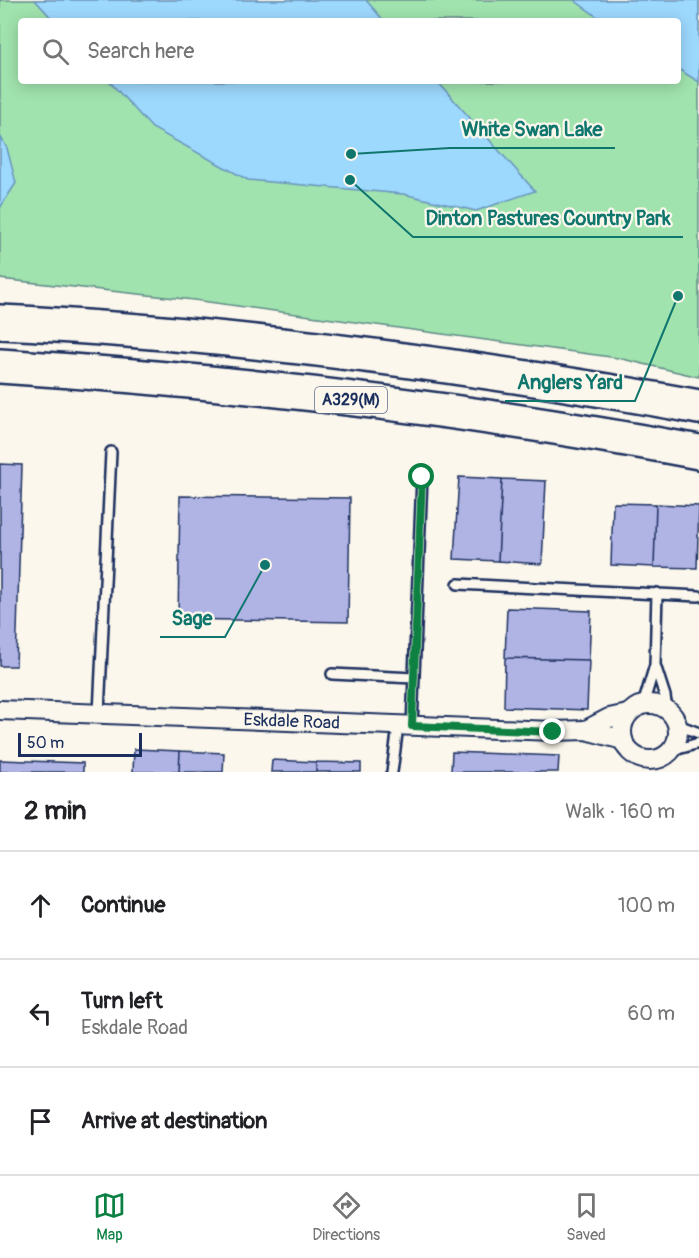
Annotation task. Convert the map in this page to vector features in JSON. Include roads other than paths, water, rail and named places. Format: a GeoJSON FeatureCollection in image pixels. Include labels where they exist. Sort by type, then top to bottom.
{"type":"FeatureCollection","features":[{"type":"Feature","properties":{"kind":"highway"},"geometry":{"type":"LineString","coordinates":[[0,322],[190,336],[390,358],[699,407]]}},
{"type":"Feature","properties":{"kind":"highway","name":"A329(M)"},"geometry":{"type":"LineString","coordinates":[[0,366],[255,388],[499,419],[699,453]]}},
{"type":"Feature","properties":{"kind":"street"},"geometry":{"type":"LineString","coordinates":[[660,705],[667,710],[678,725],[676,743],[664,760],[648,761],[630,756],[586,730],[609,718],[636,709],[660,705]]}},
{"type":"Feature","properties":{"kind":"street"},"geometry":{"type":"LineString","coordinates":[[630,756],[622,726],[636,709]]}},
{"type":"Feature","properties":{"kind":"street","name":"Eskdale Road"},"geometry":{"type":"LineString","coordinates":[[0,710],[553,732],[586,730]]}},
{"type":"Feature","properties":{"kind":"lane"},"geometry":{"type":"LineString","coordinates":[[99,714],[111,452]]}},
{"type":"Feature","properties":{"kind":"lane"},"geometry":{"type":"LineString","coordinates":[[392,772],[405,726],[414,678],[422,477]]}},
{"type":"Feature","properties":{"kind":"lane"},"geometry":{"type":"LineString","coordinates":[[458,584],[699,596]]}},
{"type":"Feature","properties":{"kind":"lane"},"geometry":{"type":"LineString","coordinates":[[657,593],[655,665],[667,710]]}},
{"type":"Feature","properties":{"kind":"lane"},"geometry":{"type":"LineString","coordinates":[[636,709],[655,665]]}},
{"type":"Feature","properties":{"kind":"lane"},"geometry":{"type":"LineString","coordinates":[[332,674],[414,678]]}},
{"type":"Feature","properties":{"kind":"lane"},"geometry":{"type":"LineString","coordinates":[[678,725],[699,733]]}},
{"type":"Feature","properties":{"kind":"lane"},"geometry":{"type":"LineString","coordinates":[[664,760],[699,743]]}},
{"type":"Feature","properties":{"kind":"water"},"geometry":{"type":"Polygon","coordinates":[[[35,0],[366,0],[381,18],[51,18],[35,0]]]}},
{"type":"Feature","properties":{"kind":"water"},"geometry":{"type":"Polygon","coordinates":[[[574,0],[699,0],[699,82],[681,71],[681,18],[599,18],[574,0]]]}},
{"type":"Feature","properties":{"kind":"water"},"geometry":{"type":"Polygon","coordinates":[[[112,84],[440,84],[535,191],[476,211],[403,194],[248,180],[152,128],[112,84]]]}},
{"type":"Feature","properties":{"kind":"water"},"geometry":{"type":"Polygon","coordinates":[[[0,136],[7,148],[16,183],[0,208],[0,136]]]}},
{"type":"Feature","properties":{"kind":"place","name":"White Swan Lake"},"geometry":{"type":"Point","coordinates":[351,154]}},
{"type":"Feature","properties":{"kind":"place","name":"Dinton Pastures Country Park"},"geometry":{"type":"Point","coordinates":[350,180]}},
{"type":"Feature","properties":{"kind":"place","name":"Anglers Yard"},"geometry":{"type":"Point","coordinates":[678,296]}},
{"type":"Feature","properties":{"kind":"place","name":"Sage"},"geometry":{"type":"Point","coordinates":[265,565]}}]}
